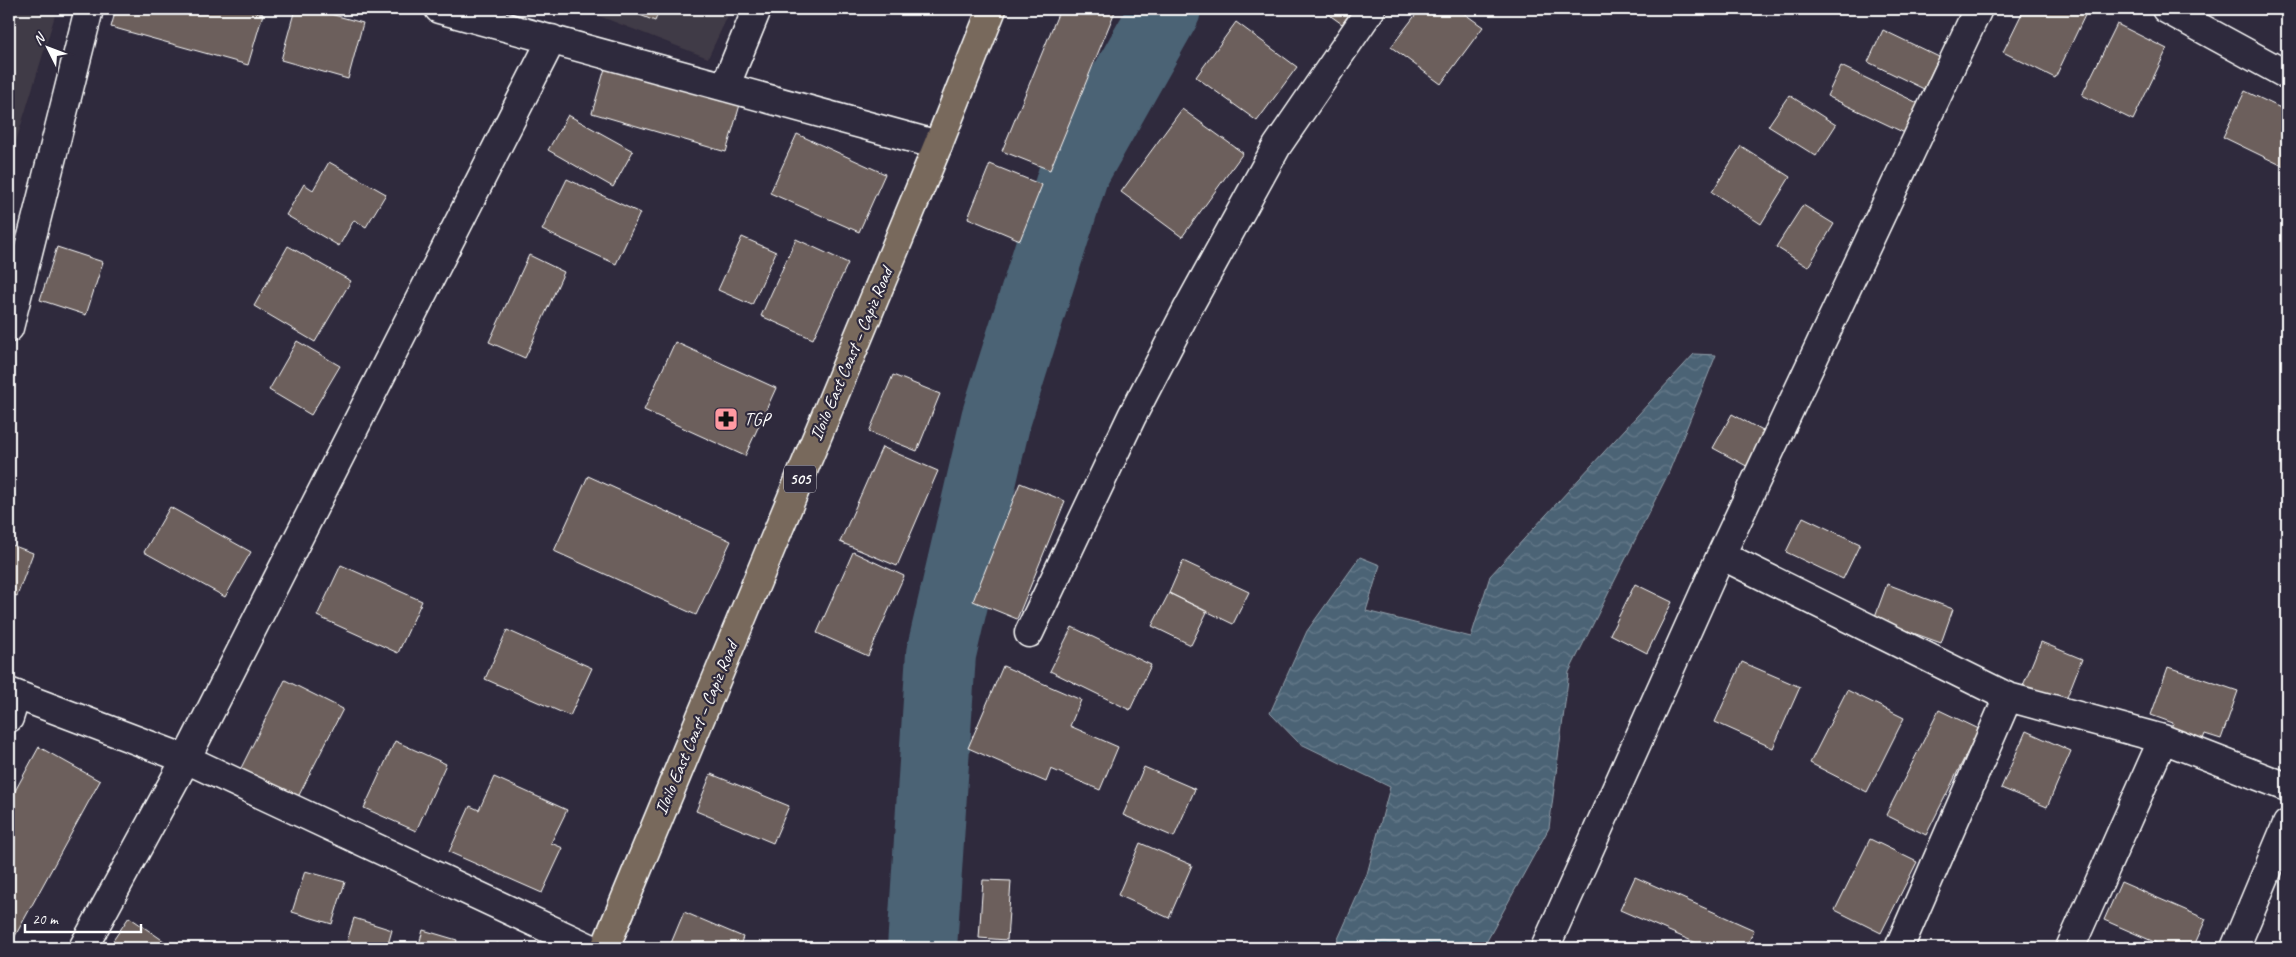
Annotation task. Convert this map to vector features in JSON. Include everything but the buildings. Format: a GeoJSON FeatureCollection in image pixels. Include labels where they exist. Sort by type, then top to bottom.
{"type":"FeatureCollection","features":[{"type":"Feature","properties":{"kind":"main road","name":"Iloilo East Coast – Capiz Road"},"geometry":{"type":"LineString","coordinates":[[605,948],[938,146],[992,9]]}},
{"type":"Feature","properties":{"kind":"street"},"geometry":{"type":"LineString","coordinates":[[9,328],[89,9]]}},
{"type":"Feature","properties":{"kind":"street"},"geometry":{"type":"LineString","coordinates":[[440,9],[938,146]]}},
{"type":"Feature","properties":{"kind":"street"},"geometry":{"type":"LineString","coordinates":[[725,87],[757,9]]}},
{"type":"Feature","properties":{"kind":"street"},"geometry":{"type":"LineString","coordinates":[[1028,633],[1132,416],[1188,308],[1277,146],[1371,9]]}},
{"type":"Feature","properties":{"kind":"street"},"geometry":{"type":"LineString","coordinates":[[1545,948],[1721,555],[1978,9]]}},
{"type":"Feature","properties":{"kind":"street"},"geometry":{"type":"LineString","coordinates":[[2166,9],[2287,75]]}},
{"type":"Feature","properties":{"kind":"street"},"geometry":{"type":"LineString","coordinates":[[83,948],[186,759],[552,39]]}},
{"type":"Feature","properties":{"kind":"street"},"geometry":{"type":"LineString","coordinates":[[1721,555],[2008,697],[2163,739],[2287,787]]}},
{"type":"Feature","properties":{"kind":"street"},"geometry":{"type":"LineString","coordinates":[[1899,948],[2008,697]]}},
{"type":"Feature","properties":{"kind":"street"},"geometry":{"type":"LineString","coordinates":[[11,702],[186,759],[590,948]]}},
{"type":"Feature","properties":{"kind":"street"},"geometry":{"type":"LineString","coordinates":[[2070,948],[2163,739]]}},
{"type":"Feature","properties":{"kind":"street"},"geometry":{"type":"LineString","coordinates":[[2234,948],[2287,824]]}},
{"type":"Feature","properties":{"kind":"shaded area"},"geometry":{"type":"Polygon","coordinates":[[[9,9],[57,9],[9,164],[9,9]]]}},
{"type":"Feature","properties":{"kind":"shaded area"},"geometry":{"type":"Polygon","coordinates":[[[581,9],[731,9],[708,58],[581,9]]]}},
{"type":"Feature","properties":{"kind":"water"},"geometry":{"type":"Polygon","coordinates":[[[1694,354],[1716,355],[1668,474],[1569,672],[1549,828],[1483,948],[1334,948],[1367,874],[1390,787],[1299,743],[1270,713],[1307,631],[1360,557],[1380,565],[1366,611],[1471,637],[1490,576],[1694,354]]]}},
{"type":"Feature","properties":{"kind":"waterway"},"geometry":{"type":"LineString","coordinates":[[922,948],[941,654],[996,419],[1074,172],[1166,9]]}},
{"type":"Feature","properties":{"kind":"place","name":"TGP"},"geometry":{"type":"Point","coordinates":[726,419]}}]}
